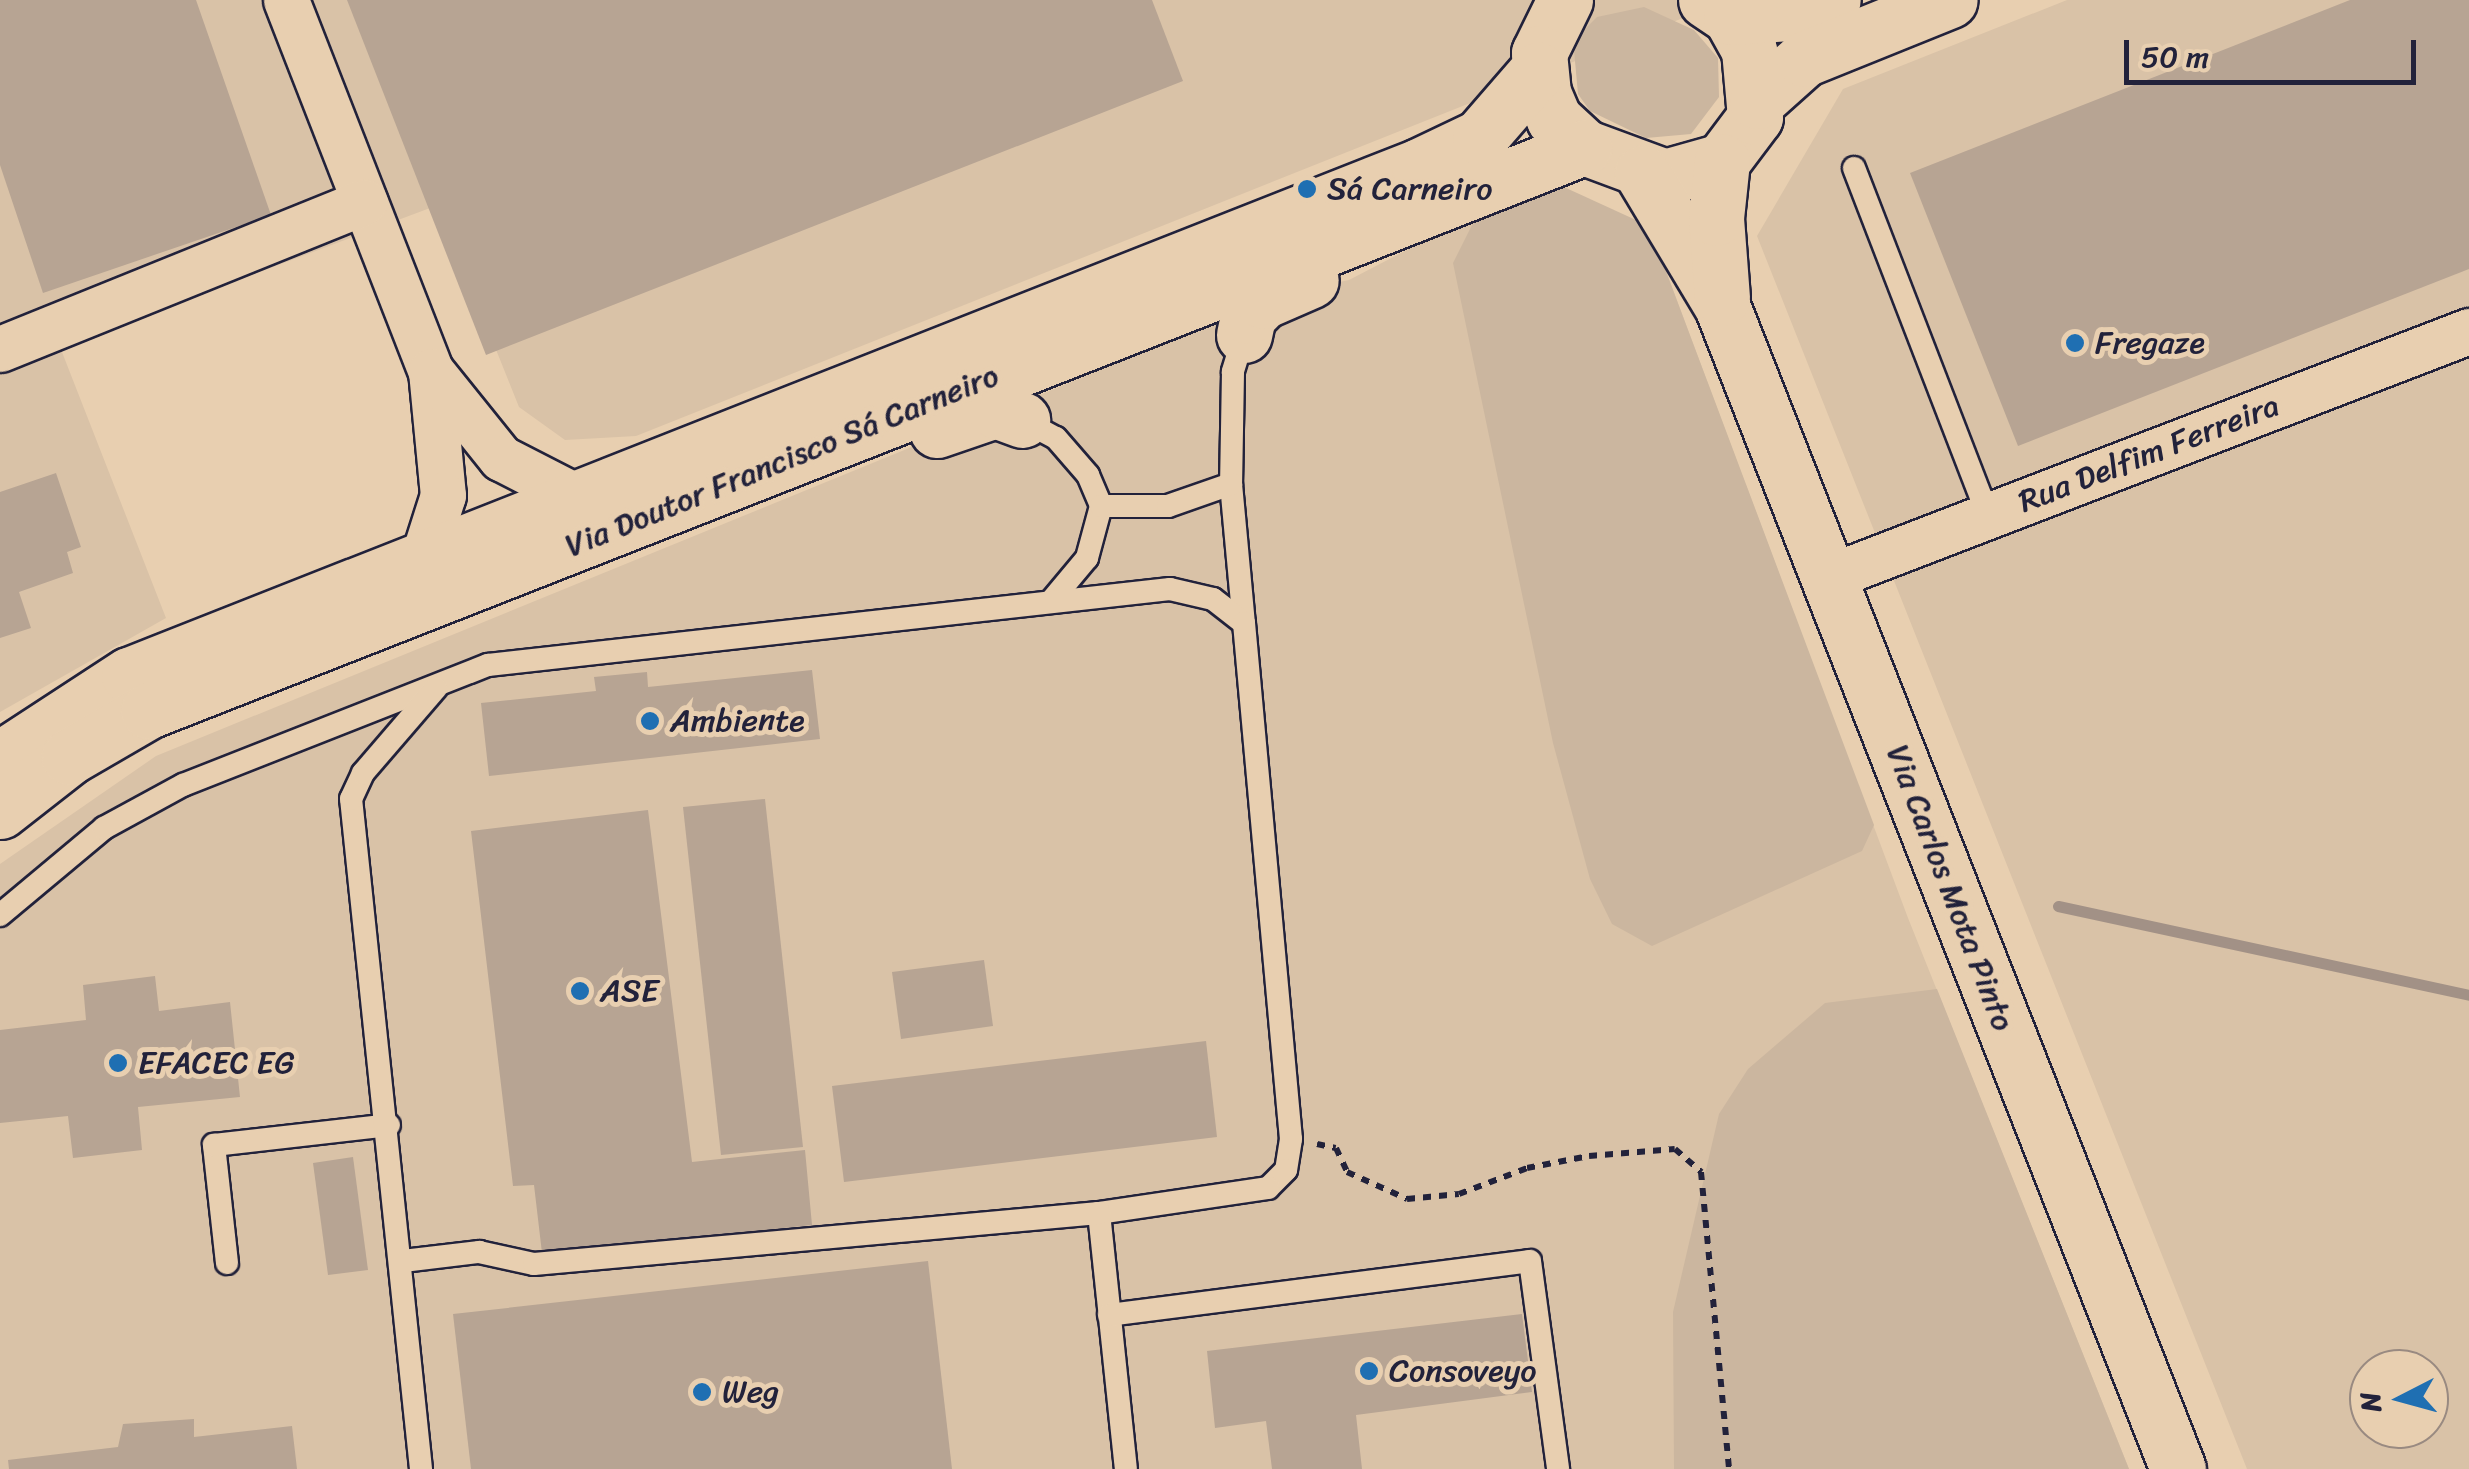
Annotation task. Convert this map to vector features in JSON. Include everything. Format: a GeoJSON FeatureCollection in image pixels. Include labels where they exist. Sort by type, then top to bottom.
{"type":"FeatureCollection","features":[{"type":"Feature","properties":{"kind":"main road"},"geometry":{"type":"LineString","coordinates":[[1565,0],[1545,34],[1538,70],[1554,119],[1584,147],[1642,173],[1688,176],[1722,161],[1747,134],[1757,101],[1749,50],[1719,8]]}},
{"type":"Feature","properties":{"kind":"main road"},"geometry":{"type":"LineString","coordinates":[[1719,8],[1803,12],[1833,0]]}},
{"type":"Feature","properties":{"kind":"main road"},"geometry":{"type":"LineString","coordinates":[[1757,101],[1804,59],[1950,0]]}},
{"type":"Feature","properties":{"kind":"main road","name":"Via Doutor Francisco Sá Carneiro"},"geometry":{"type":"LineString","coordinates":[[0,811],[69,758],[148,711],[592,514],[1480,137],[1538,70]]}},
{"type":"Feature","properties":{"kind":"main road","name":"Via Doutor Francisco Sá Carneiro"},"geometry":{"type":"LineString","coordinates":[[0,758],[128,674],[424,558],[592,514],[1584,147]]}},
{"type":"Feature","properties":{"kind":"main road","name":"Via Carlos Mota Pinto"},"geometry":{"type":"LineString","coordinates":[[1722,161],[1716,218],[1722,306]]}},
{"type":"Feature","properties":{"kind":"main road","name":"Via Carlos Mota Pinto"},"geometry":{"type":"LineString","coordinates":[[1642,173],[1722,306],[2178,1469]]}},
{"type":"Feature","properties":{"kind":"main road"},"geometry":{"type":"LineString","coordinates":[[1244,334],[1248,316],[1263,301],[1356,262],[1433,204]]}},
{"type":"Feature","properties":{"kind":"main road"},"geometry":{"type":"LineString","coordinates":[[592,514],[695,536],[971,415],[995,410],[1022,420]]}},
{"type":"Feature","properties":{"kind":"street"},"geometry":{"type":"LineString","coordinates":[[286,0],[430,370],[443,495],[424,558]]}},
{"type":"Feature","properties":{"kind":"street"},"geometry":{"type":"LineString","coordinates":[[0,349],[364,202]]}},
{"type":"Feature","properties":{"kind":"street","name":"Rua Delfim Ferreira"},"geometry":{"type":"LineString","coordinates":[[1828,578],[2469,332]]}},
{"type":"Feature","properties":{"kind":"street"},"geometry":{"type":"LineString","coordinates":[[430,370],[501,458],[592,514]]}},
{"type":"Feature","properties":{"kind":"lane"},"geometry":{"type":"LineString","coordinates":[[1854,168],[1988,516]]}},
{"type":"Feature","properties":{"kind":"lane"},"geometry":{"type":"LineString","coordinates":[[403,1261],[479,1252],[534,1264],[1098,1213],[1268,1188],[1286,1170],[1291,1139],[1231,484],[1233,372],[1244,334]]}},
{"type":"Feature","properties":{"kind":"lane"},"geometry":{"type":"LineString","coordinates":[[1022,420],[1056,438],[1088,476],[1102,506],[1086,558],[1051,601]]}},
{"type":"Feature","properties":{"kind":"lane"},"geometry":{"type":"LineString","coordinates":[[1102,506],[1168,506],[1231,484]]}},
{"type":"Feature","properties":{"kind":"lane"},"geometry":{"type":"LineString","coordinates":[[0,915],[104,828],[183,785],[488,666],[1170,589],[1213,599],[1244,622]]}},
{"type":"Feature","properties":{"kind":"lane"},"geometry":{"type":"LineString","coordinates":[[421,1469],[389,1125],[351,799],[363,772],[439,686]]}},
{"type":"Feature","properties":{"kind":"lane"},"geometry":{"type":"LineString","coordinates":[[227,1263],[214,1145],[389,1125]]}},
{"type":"Feature","properties":{"kind":"lane"},"geometry":{"type":"LineString","coordinates":[[1098,1213],[1126,1469]]}},
{"type":"Feature","properties":{"kind":"lane"},"geometry":{"type":"LineString","coordinates":[[1108,1315],[1530,1262],[1558,1469]]}},
{"type":"Feature","properties":{"kind":"path"},"geometry":{"type":"LineString","coordinates":[[1291,1139],[1336,1148],[1347,1172],[1407,1199],[1458,1194],[1527,1168],[1590,1156],[1675,1149],[1701,1172],[1729,1469]]}},
{"type":"Feature","properties":{"kind":"shaded area"},"geometry":{"type":"Polygon","coordinates":[[[0,0],[1728,0],[636,436],[565,440],[519,407],[438,205],[60,347],[166,618],[0,712],[0,0]]]}},
{"type":"Feature","properties":{"kind":"shaded area"},"geometry":{"type":"Polygon","coordinates":[[[2067,0],[2469,0],[2469,1469],[2247,1469],[1757,236],[1843,89],[2067,0]]]}},
{"type":"Feature","properties":{"kind":"shaded area"},"geometry":{"type":"Polygon","coordinates":[[[1644,7],[1694,30],[1718,58],[1719,97],[1691,134],[1646,138],[1590,111],[1578,94],[1574,50],[1583,31],[1597,17],[1644,7]]]}},
{"type":"Feature","properties":{"kind":"shaded area"},"geometry":{"type":"Polygon","coordinates":[[[1553,182],[1649,226],[1874,825],[1862,851],[1652,946],[1612,924],[1590,879],[1553,743],[1453,263],[1478,213],[1553,182]]]}},
{"type":"Feature","properties":{"kind":"shaded area"},"geometry":{"type":"Polygon","coordinates":[[[1478,213],[1649,226],[1908,918],[2129,1469],[0,1469],[0,864],[156,756],[1291,292],[1349,280],[1478,213]]]}},
{"type":"Feature","properties":{"kind":"shaded area"},"geometry":{"type":"Polygon","coordinates":[[[1937,989],[2129,1469],[1674,1469],[1673,1312],[1719,1114],[1748,1069],[1825,1003],[1937,989]]]}},
{"type":"Feature","properties":{"kind":"building"},"geometry":{"type":"Polygon","coordinates":[[[0,0],[196,0],[271,215],[43,293],[0,165],[0,0]]]}},
{"type":"Feature","properties":{"kind":"building"},"geometry":{"type":"Polygon","coordinates":[[[347,0],[1152,0],[1183,81],[486,355],[347,0]]]}},
{"type":"Feature","properties":{"kind":"building"},"geometry":{"type":"Polygon","coordinates":[[[2350,0],[2469,0],[2469,269],[2018,446],[1910,173],[2350,0]]]}},
{"type":"Feature","properties":{"kind":"building"},"geometry":{"type":"Polygon","coordinates":[[[56,473],[81,547],[67,552],[73,573],[19,592],[31,628],[0,638],[0,492],[56,473]]]}},
{"type":"Feature","properties":{"kind":"building","name":"Ambiente"},"geometry":{"type":"Polygon","coordinates":[[[812,670],[820,739],[489,776],[481,703],[596,691],[594,677],[647,672],[648,687],[812,670]]]}},
{"type":"Feature","properties":{"kind":"building","name":"ASE"},"geometry":{"type":"Polygon","coordinates":[[[765,799],[803,1147],[721,1155],[683,807],[765,799]]]}},
{"type":"Feature","properties":{"kind":"building","name":"ASE"},"geometry":{"type":"Polygon","coordinates":[[[648,810],[692,1162],[805,1150],[812,1225],[542,1253],[534,1185],[513,1186],[471,831],[648,810]]]}},
{"type":"Feature","properties":{"kind":"building"},"geometry":{"type":"Polygon","coordinates":[[[984,960],[993,1026],[901,1039],[892,972],[984,960]]]}},
{"type":"Feature","properties":{"kind":"building","name":"EFACEC EG"},"geometry":{"type":"Polygon","coordinates":[[[155,976],[159,1011],[230,1002],[240,1097],[138,1107],[142,1150],[73,1158],[68,1116],[0,1123],[0,1030],[86,1020],[83,985],[155,976]]]}},
{"type":"Feature","properties":{"kind":"building"},"geometry":{"type":"Polygon","coordinates":[[[1206,1041],[1217,1137],[844,1182],[832,1086],[1206,1041]]]}},
{"type":"Feature","properties":{"kind":"building"},"geometry":{"type":"Polygon","coordinates":[[[353,1157],[368,1270],[328,1275],[313,1163],[353,1157]]]}},
{"type":"Feature","properties":{"kind":"building","name":"Weg"},"geometry":{"type":"Polygon","coordinates":[[[928,1261],[952,1469],[471,1469],[453,1314],[928,1261]]]}},
{"type":"Feature","properties":{"kind":"building","name":"Consoveyo"},"geometry":{"type":"Polygon","coordinates":[[[1522,1314],[1532,1392],[1356,1415],[1362,1469],[1272,1469],[1266,1421],[1215,1428],[1207,1351],[1522,1314]]]}},
{"type":"Feature","properties":{"kind":"building"},"geometry":{"type":"Polygon","coordinates":[[[194,1419],[194,1437],[292,1426],[297,1469],[9,1469],[8,1460],[118,1447],[123,1424],[194,1419]]]}},
{"type":"Feature","properties":{"kind":"waterway"},"geometry":{"type":"LineString","coordinates":[[2058,906],[2469,995]]}},
{"type":"Feature","properties":{"kind":"place","name":"Sá Carneiro"},"geometry":{"type":"Point","coordinates":[1307,189]}},
{"type":"Feature","properties":{"kind":"place","name":"Fregaze"},"geometry":{"type":"Point","coordinates":[2075,343]}},
{"type":"Feature","properties":{"kind":"place","name":"Ambiente"},"geometry":{"type":"Point","coordinates":[650,721]}},
{"type":"Feature","properties":{"kind":"place","name":"ASE"},"geometry":{"type":"Point","coordinates":[580,991]}},
{"type":"Feature","properties":{"kind":"place","name":"EFACEC EG"},"geometry":{"type":"Point","coordinates":[118,1063]}},
{"type":"Feature","properties":{"kind":"place","name":"Consoveyo"},"geometry":{"type":"Point","coordinates":[1369,1371]}},
{"type":"Feature","properties":{"kind":"place","name":"Weg"},"geometry":{"type":"Point","coordinates":[702,1392]}}]}
